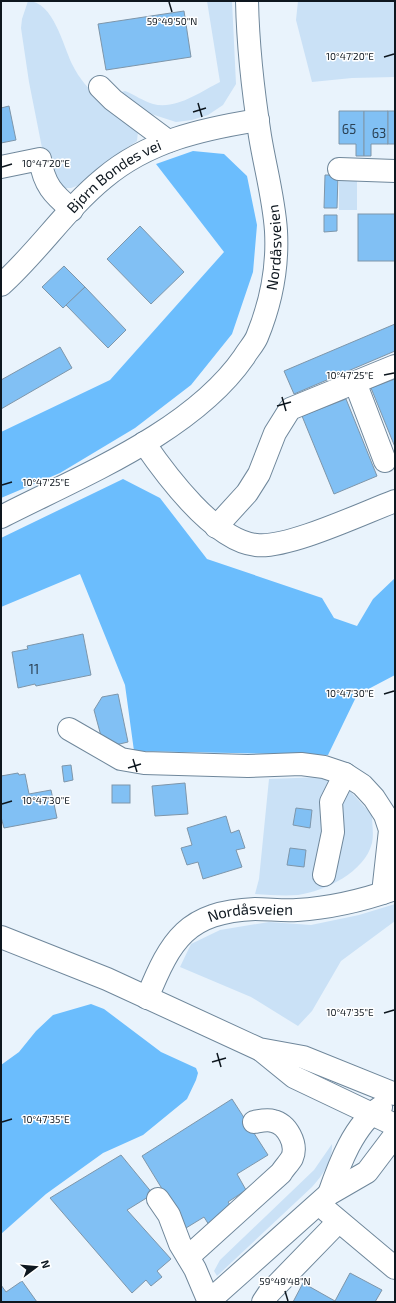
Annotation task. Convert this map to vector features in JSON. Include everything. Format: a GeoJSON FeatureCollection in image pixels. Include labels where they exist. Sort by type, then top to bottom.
{"type":"FeatureCollection","features":[{"type":"Feature","properties":{"kind":"street","name":"Nordåsveien"},"geometry":{"type":"LineString","coordinates":[[1,517],[144,442],[178,422],[207,400],[225,382],[256,338],[273,288],[276,255],[276,229],[250,62],[247,1]]}},
{"type":"Feature","properties":{"kind":"street"},"geometry":{"type":"LineString","coordinates":[[100,87],[113,100],[168,141]]}},
{"type":"Feature","properties":{"kind":"street","name":"Bjørn Bondes vei"},"geometry":{"type":"LineString","coordinates":[[1,285],[103,178],[118,167],[139,154],[168,141],[208,128],[258,120]]}},
{"type":"Feature","properties":{"kind":"street"},"geometry":{"type":"LineString","coordinates":[[1,167],[40,159],[43,174],[50,189],[72,210]]}},
{"type":"Feature","properties":{"kind":"street"},"geometry":{"type":"LineString","coordinates":[[339,169],[395,171]]}},
{"type":"Feature","properties":{"kind":"street"},"geometry":{"type":"LineString","coordinates":[[216,527],[247,493],[259,474],[275,433],[290,409],[395,366]]}},
{"type":"Feature","properties":{"kind":"street"},"geometry":{"type":"LineString","coordinates":[[355,382],[385,461]]}},
{"type":"Feature","properties":{"kind":"street"},"geometry":{"type":"LineString","coordinates":[[144,442],[161,468],[216,527],[227,535],[241,542],[256,545],[268,545],[320,530],[395,501]]}},
{"type":"Feature","properties":{"kind":"street"},"geometry":{"type":"LineString","coordinates":[[69,729],[121,759],[144,763],[248,766],[301,764],[324,766],[345,774],[362,785],[374,798],[392,825],[389,891]]}},
{"type":"Feature","properties":{"kind":"street"},"geometry":{"type":"LineString","coordinates":[[324,875],[333,832],[331,802],[345,774]]}},
{"type":"Feature","properties":{"kind":"street","name":"Nordåsveien"},"geometry":{"type":"LineString","coordinates":[[148,998],[169,949],[183,933],[202,921],[232,911],[316,908],[389,891]]}},
{"type":"Feature","properties":{"kind":"street"},"geometry":{"type":"LineString","coordinates":[[1,937],[107,979],[259,1049],[303,1057],[395,1094]]}},
{"type":"Feature","properties":{"kind":"street"},"geometry":{"type":"LineString","coordinates":[[259,1049],[294,1078],[395,1125]]}},
{"type":"Feature","properties":{"kind":"street"},"geometry":{"type":"LineString","coordinates":[[324,1199],[340,1160],[370,1114],[395,1099]]}},
{"type":"Feature","properties":{"kind":"street"},"geometry":{"type":"LineString","coordinates":[[188,1257],[281,1173],[292,1157],[294,1146],[290,1135],[283,1126],[274,1121],[254,1122]]}},
{"type":"Feature","properties":{"kind":"street"},"geometry":{"type":"LineString","coordinates":[[158,1199],[169,1215],[180,1244],[188,1257],[208,1302],[324,1199],[367,1172],[395,1135]]}},
{"type":"Feature","properties":{"kind":"street"},"geometry":{"type":"LineString","coordinates":[[324,1199],[338,1222],[395,1268]]}},
{"type":"Feature","properties":{"kind":"street"},"geometry":{"type":"LineString","coordinates":[[263,1302],[274,1288],[338,1222]]}},
{"type":"Feature","properties":{"kind":"shaded area"},"geometry":{"type":"Polygon","coordinates":[[[28,1],[37,3],[51,16],[72,64],[85,84],[110,109],[138,131],[137,141],[108,161],[82,184],[71,188],[64,188],[46,168],[29,82],[21,28],[22,19],[28,1]]]}},
{"type":"Feature","properties":{"kind":"shaded area"},"geometry":{"type":"Polygon","coordinates":[[[207,1],[232,1],[236,84],[223,105],[208,115],[192,120],[176,122],[145,112],[120,93],[125,91],[153,104],[162,105],[188,99],[220,82],[207,1]]]}},
{"type":"Feature","properties":{"kind":"shaded area"},"geometry":{"type":"Polygon","coordinates":[[[298,1],[395,1],[395,77],[352,78],[312,82],[296,20],[298,1]]]}},
{"type":"Feature","properties":{"kind":"shaded area"},"geometry":{"type":"Polygon","coordinates":[[[193,151],[224,154],[247,176],[257,225],[253,272],[232,334],[191,385],[135,428],[60,473],[1,498],[1,432],[110,380],[224,252],[156,164],[193,151]]]}},
{"type":"Feature","properties":{"kind":"shaded area"},"geometry":{"type":"Polygon","coordinates":[[[339,179],[357,179],[357,210],[339,210],[339,179]]]}},
{"type":"Feature","properties":{"kind":"shaded area"},"geometry":{"type":"Polygon","coordinates":[[[123,479],[160,498],[207,559],[322,598],[334,618],[357,626],[373,599],[395,578],[395,675],[357,695],[328,755],[134,751],[125,685],[80,574],[1,607],[1,538],[123,479]]]}},
{"type":"Feature","properties":{"kind":"shaded area"},"geometry":{"type":"Polygon","coordinates":[[[322,777],[351,792],[372,815],[373,840],[368,853],[353,871],[331,884],[309,893],[298,895],[255,894],[259,879],[269,779],[322,777]]]}},
{"type":"Feature","properties":{"kind":"shaded area"},"geometry":{"type":"Polygon","coordinates":[[[395,904],[395,921],[341,961],[312,1011],[298,1026],[251,997],[180,967],[191,944],[220,930],[269,922],[311,925],[359,915],[395,904]]]}},
{"type":"Feature","properties":{"kind":"shaded area"},"geometry":{"type":"Polygon","coordinates":[[[91,1004],[104,1009],[161,1052],[196,1068],[198,1073],[196,1080],[187,1099],[143,1135],[103,1153],[46,1194],[1,1234],[1,1065],[19,1052],[36,1031],[53,1015],[91,1004]]]}},
{"type":"Feature","properties":{"kind":"shaded area"},"geometry":{"type":"Polygon","coordinates":[[[332,1144],[329,1161],[312,1187],[217,1276],[214,1271],[220,1260],[314,1170],[332,1144]]]}},
{"type":"Feature","properties":{"kind":"building"},"geometry":{"type":"Polygon","coordinates":[[[184,11],[191,57],[106,70],[98,24],[184,11]]]}},
{"type":"Feature","properties":{"kind":"building"},"geometry":{"type":"Polygon","coordinates":[[[9,106],[16,140],[1,143],[1,108],[9,106]]]}},
{"type":"Feature","properties":{"kind":"building"},"geometry":{"type":"Polygon","coordinates":[[[339,111],[364,111],[364,156],[356,156],[356,144],[339,144],[339,111]]]}},
{"type":"Feature","properties":{"kind":"building"},"geometry":{"type":"Polygon","coordinates":[[[364,111],[388,111],[388,144],[371,144],[371,156],[364,156],[364,111]]]}},
{"type":"Feature","properties":{"kind":"building"},"geometry":{"type":"Polygon","coordinates":[[[388,111],[395,111],[395,144],[388,144],[388,111]]]}},
{"type":"Feature","properties":{"kind":"building"},"geometry":{"type":"Polygon","coordinates":[[[325,175],[338,175],[337,208],[324,208],[325,175]]]}},
{"type":"Feature","properties":{"kind":"building"},"geometry":{"type":"Polygon","coordinates":[[[358,214],[395,214],[395,261],[358,261],[358,214]]]}},
{"type":"Feature","properties":{"kind":"building"},"geometry":{"type":"Polygon","coordinates":[[[324,215],[337,215],[337,231],[324,232],[324,215]]]}},
{"type":"Feature","properties":{"kind":"building"},"geometry":{"type":"Polygon","coordinates":[[[140,226],[184,272],[151,304],[107,259],[140,226]]]}},
{"type":"Feature","properties":{"kind":"building"},"geometry":{"type":"Polygon","coordinates":[[[64,266],[85,287],[63,308],[42,287],[64,266]]]}},
{"type":"Feature","properties":{"kind":"building"},"geometry":{"type":"Polygon","coordinates":[[[85,287],[126,330],[108,348],[66,305],[85,287]]]}},
{"type":"Feature","properties":{"kind":"building"},"geometry":{"type":"Polygon","coordinates":[[[395,324],[395,351],[294,394],[284,371],[395,324]]]}},
{"type":"Feature","properties":{"kind":"building"},"geometry":{"type":"Polygon","coordinates":[[[60,347],[72,368],[1,409],[1,380],[60,347]]]}},
{"type":"Feature","properties":{"kind":"building"},"geometry":{"type":"Polygon","coordinates":[[[395,379],[395,447],[371,388],[395,379]]]}},
{"type":"Feature","properties":{"kind":"building"},"geometry":{"type":"Polygon","coordinates":[[[346,399],[377,476],[334,494],[302,416],[346,399]]]}},
{"type":"Feature","properties":{"kind":"building"},"geometry":{"type":"Polygon","coordinates":[[[83,634],[91,675],[18,688],[12,652],[28,649],[27,646],[83,634]]]}},
{"type":"Feature","properties":{"kind":"building"},"geometry":{"type":"Polygon","coordinates":[[[118,694],[128,742],[107,747],[101,736],[94,710],[102,697],[118,694]]]}},
{"type":"Feature","properties":{"kind":"building"},"geometry":{"type":"Polygon","coordinates":[[[71,765],[73,780],[64,782],[62,766],[71,765]]]}},
{"type":"Feature","properties":{"kind":"building"},"geometry":{"type":"Polygon","coordinates":[[[18,773],[19,775],[25,774],[29,794],[51,790],[57,818],[4,828],[1,817],[1,776],[18,773]]]}},
{"type":"Feature","properties":{"kind":"building"},"geometry":{"type":"Polygon","coordinates":[[[185,783],[188,814],[155,816],[152,786],[185,783]]]}},
{"type":"Feature","properties":{"kind":"building"},"geometry":{"type":"Polygon","coordinates":[[[112,785],[130,785],[130,803],[112,803],[112,785]]]}},
{"type":"Feature","properties":{"kind":"building"},"geometry":{"type":"Polygon","coordinates":[[[296,808],[312,810],[310,828],[293,825],[296,808]]]}},
{"type":"Feature","properties":{"kind":"building"},"geometry":{"type":"Polygon","coordinates":[[[226,816],[231,833],[239,830],[245,848],[236,850],[242,867],[203,879],[198,862],[187,865],[181,848],[192,845],[187,828],[226,816]]]}},
{"type":"Feature","properties":{"kind":"building"},"geometry":{"type":"Polygon","coordinates":[[[290,848],[306,850],[304,867],[287,865],[290,848]]]}},
{"type":"Feature","properties":{"kind":"building"},"geometry":{"type":"Polygon","coordinates":[[[232,1099],[268,1155],[237,1174],[246,1190],[228,1202],[231,1206],[209,1225],[204,1217],[186,1228],[142,1156],[232,1099]]]}},
{"type":"Feature","properties":{"kind":"building"},"geometry":{"type":"Polygon","coordinates":[[[121,1155],[153,1194],[127,1210],[171,1259],[157,1271],[162,1277],[151,1286],[146,1280],[132,1293],[50,1198],[121,1155]]]}},
{"type":"Feature","properties":{"kind":"building"},"geometry":{"type":"Polygon","coordinates":[[[350,1273],[382,1290],[375,1302],[293,1302],[303,1283],[335,1301],[350,1273]]]}},
{"type":"Feature","properties":{"kind":"building"},"geometry":{"type":"Polygon","coordinates":[[[22,1281],[37,1302],[1,1302],[1,1285],[6,1292],[22,1281]]]}}]}
